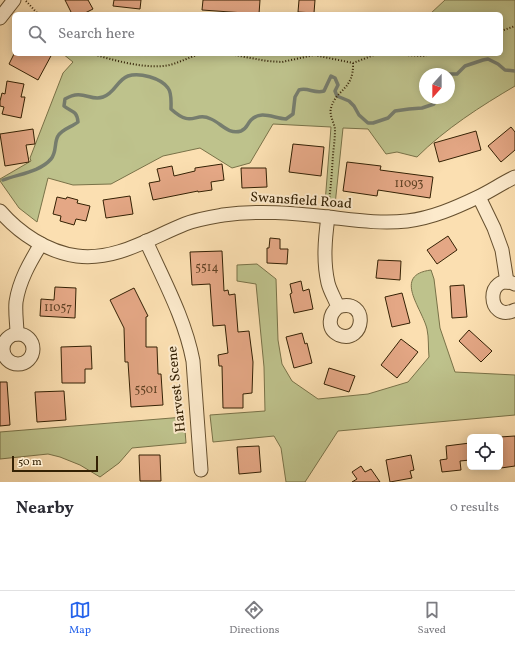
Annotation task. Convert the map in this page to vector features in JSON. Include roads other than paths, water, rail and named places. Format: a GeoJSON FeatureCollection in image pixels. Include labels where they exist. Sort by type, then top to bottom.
{"type":"FeatureCollection","features":[{"type":"Feature","properties":{"kind":"street"},"geometry":{"type":"LineString","coordinates":[[0,18],[20,1]]}},
{"type":"Feature","properties":{"kind":"street","name":"Swansfield Road"},"geometry":{"type":"LineString","coordinates":[[0,211],[20,231],[41,244],[60,252],[76,256],[92,257],[126,250],[187,223],[223,215],[266,212],[368,222],[408,221],[442,212],[479,197],[515,177]]}},
{"type":"Feature","properties":{"kind":"street"},"geometry":{"type":"LineString","coordinates":[[479,197],[494,228],[511,283],[500,284],[494,289],[492,300],[498,310],[505,312],[515,310]]}},
{"type":"Feature","properties":{"kind":"street"},"geometry":{"type":"LineString","coordinates":[[328,217],[324,250],[326,269],[328,285],[338,307]]}},
{"type":"Feature","properties":{"kind":"street","name":"Harvest Scene"},"geometry":{"type":"LineString","coordinates":[[146,241],[180,314],[190,344],[193,362],[201,470]]}},
{"type":"Feature","properties":{"kind":"street"},"geometry":{"type":"LineString","coordinates":[[17,334],[16,303],[18,292],[28,266],[41,244]]}},
{"type":"Feature","properties":{"kind":"waterway"},"geometry":{"type":"LineString","coordinates":[[455,74],[457,74],[465,66],[488,59],[498,64],[505,70],[515,71]]}},
{"type":"Feature","properties":{"kind":"waterway"},"geometry":{"type":"LineString","coordinates":[[3,180],[35,170],[51,159],[58,136],[78,122],[75,113],[64,106],[65,99],[77,95],[94,98],[103,97],[110,93],[121,80],[133,75],[144,75],[165,84],[170,92],[171,109],[178,115],[189,119],[205,117],[215,121],[228,130],[236,132],[245,129],[251,120],[259,115],[286,119],[293,114],[295,97],[299,90],[305,89],[317,92],[324,91],[331,76],[335,78],[338,85],[335,91],[337,96],[349,101],[359,115],[368,123],[373,123],[388,118],[395,111],[422,108],[434,104]]}}]}
